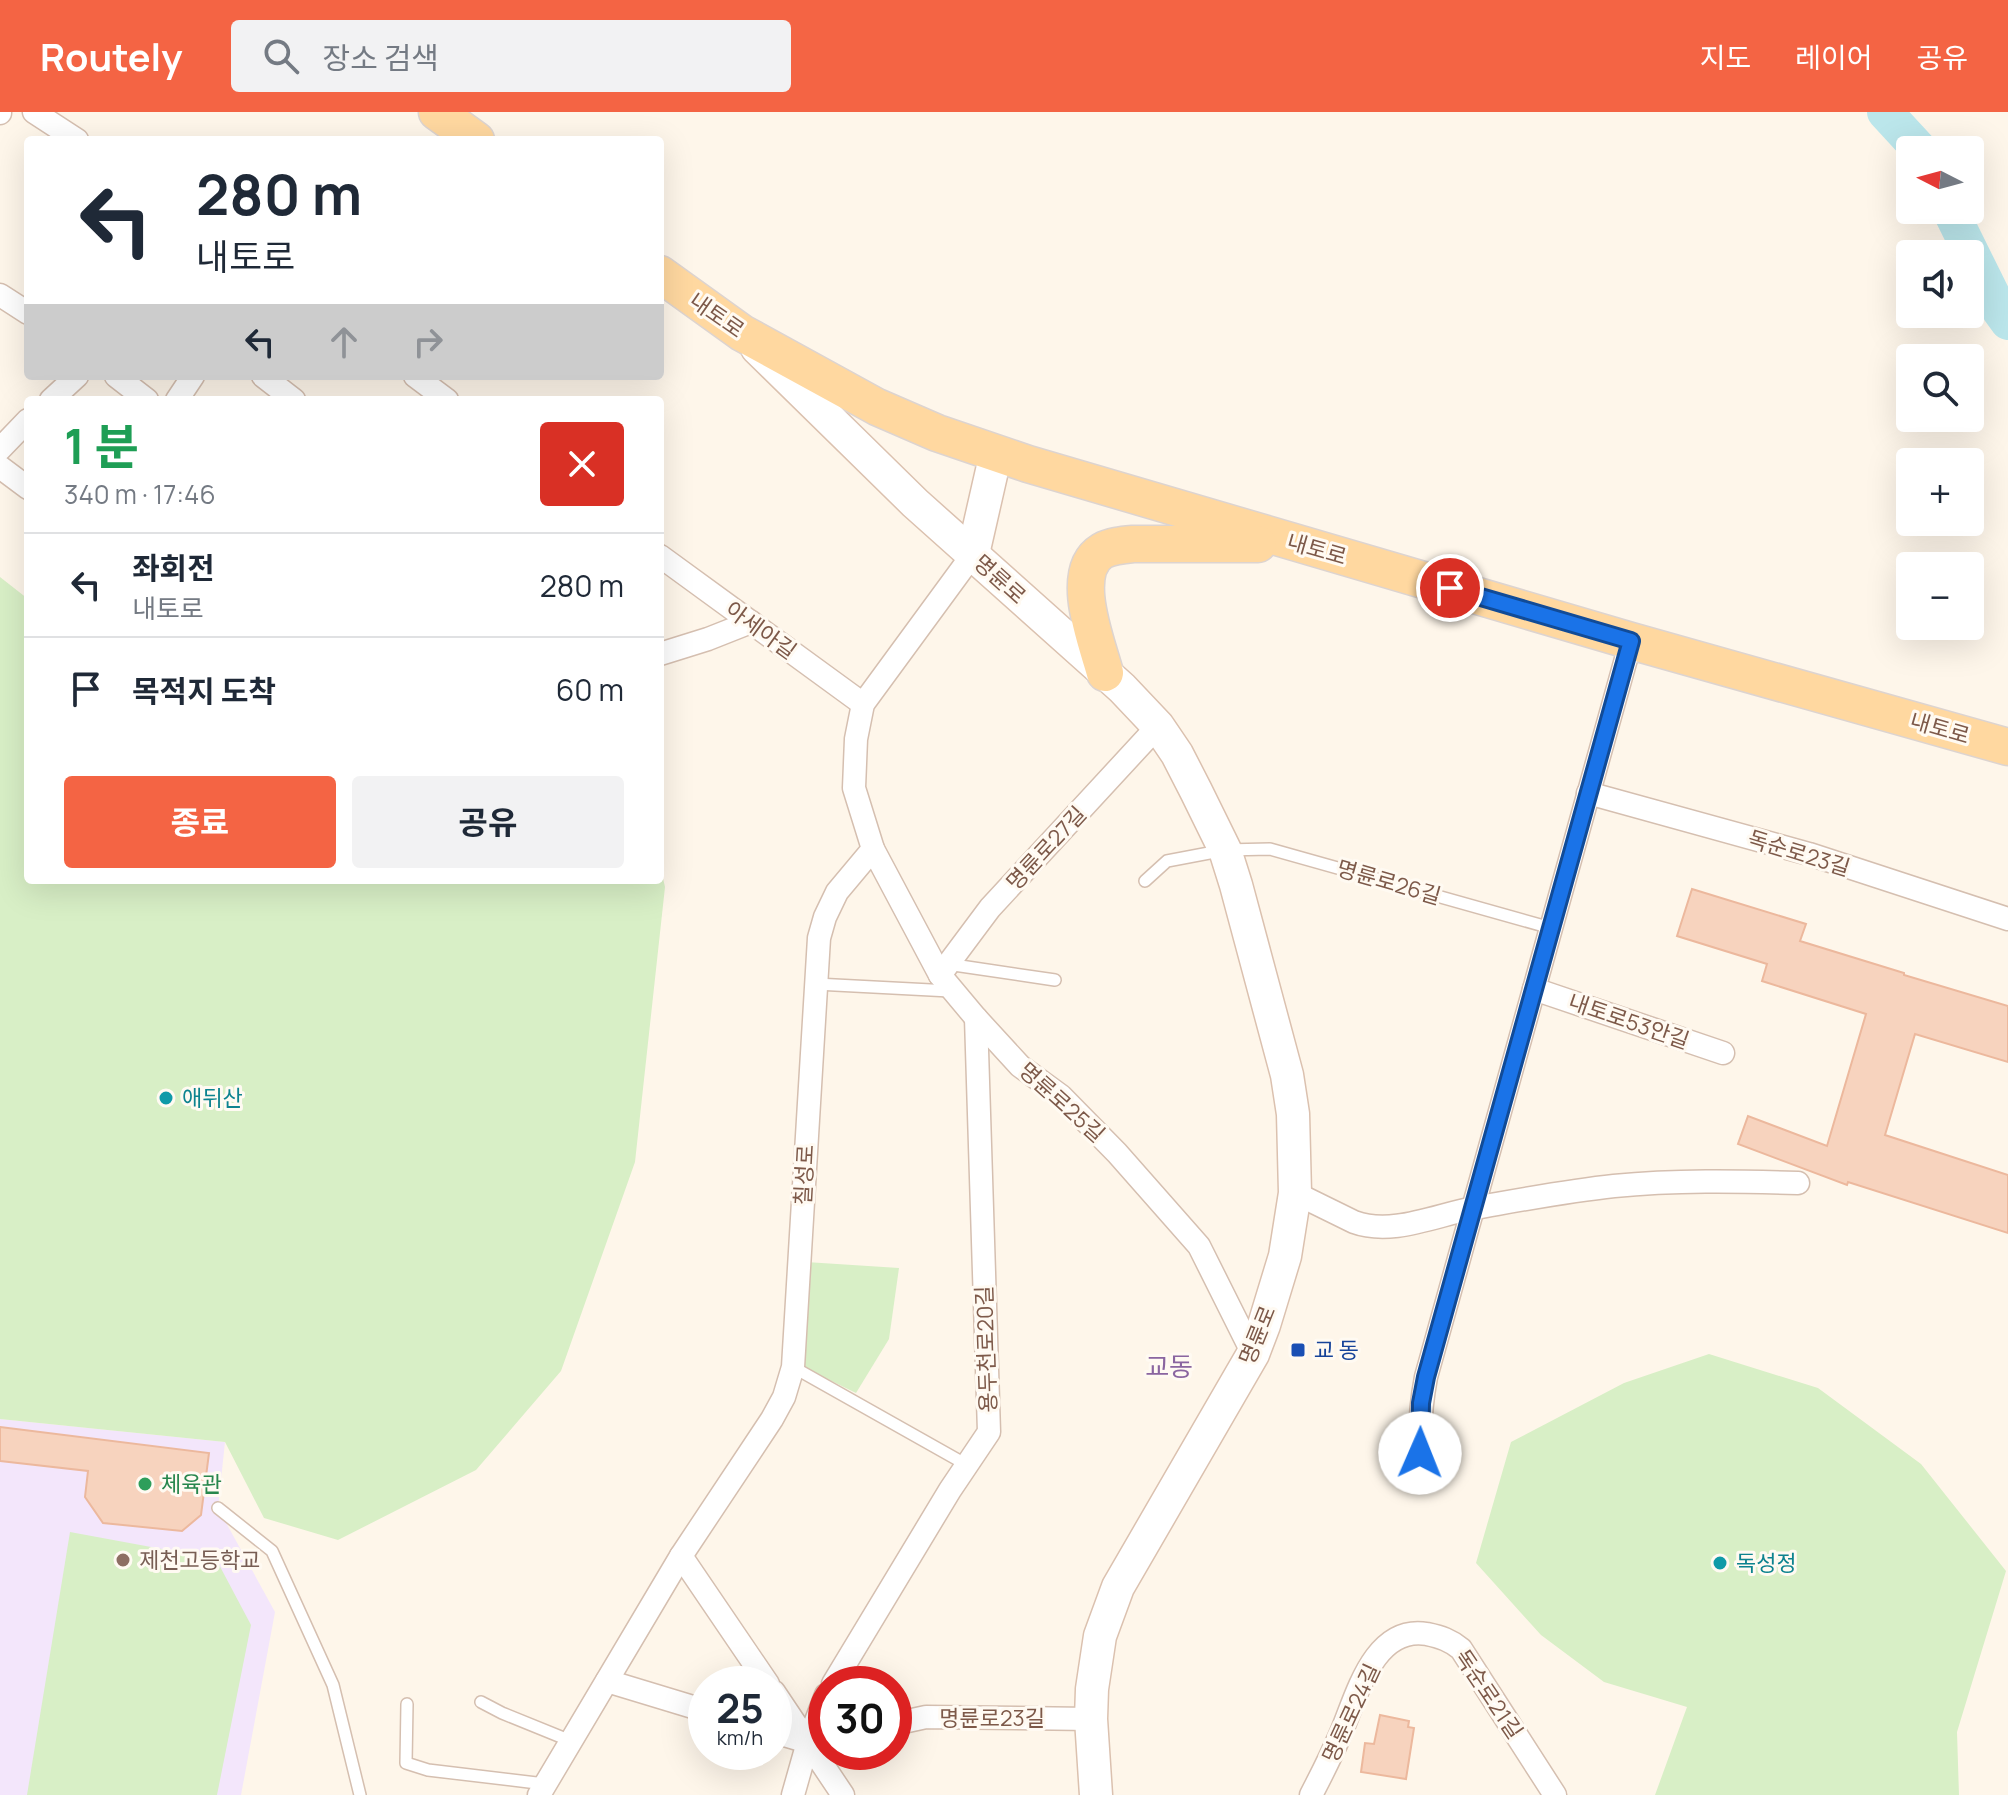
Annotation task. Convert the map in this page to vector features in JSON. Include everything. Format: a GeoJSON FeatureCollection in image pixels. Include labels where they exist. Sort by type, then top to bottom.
{"type":"FeatureCollection","features":[{"type":"Feature","properties":{"kind":"main road"},"geometry":{"type":"LineString","coordinates":[[437,112],[470,136]]}},
{"type":"Feature","properties":{"kind":"main road","name":"내토로"},"geometry":{"type":"LineString","coordinates":[[664,277],[742,333],[877,407],[937,433],[1028,464],[1300,544],[2008,747]]}},
{"type":"Feature","properties":{"kind":"main road"},"geometry":{"type":"LineString","coordinates":[[1105,673],[1086,604],[1091,561],[1100,552],[1114,546],[1133,544],[1300,544]]}},
{"type":"Feature","properties":{"kind":"street"},"geometry":{"type":"LineString","coordinates":[[34,112],[71,136]]}},
{"type":"Feature","properties":{"kind":"street"},"geometry":{"type":"LineString","coordinates":[[0,295],[24,310]]}},
{"type":"Feature","properties":{"kind":"street","name":"명륜로"},"geometry":{"type":"LineString","coordinates":[[742,333],[915,503],[1105,673],[1158,726],[1177,754],[1225,850],[1287,1075],[1293,1114],[1295,1193],[1285,1256],[1253,1354],[1118,1587],[1100,1636],[1091,1719],[1096,1795]]}},
{"type":"Feature","properties":{"kind":"street"},"geometry":{"type":"LineString","coordinates":[[55,396],[73,380]]}},
{"type":"Feature","properties":{"kind":"street"},"geometry":{"type":"LineString","coordinates":[[121,380],[142,396]]}},
{"type":"Feature","properties":{"kind":"street"},"geometry":{"type":"LineString","coordinates":[[268,380],[289,396]]}},
{"type":"Feature","properties":{"kind":"street"},"geometry":{"type":"LineString","coordinates":[[420,380],[442,396]]}},
{"type":"Feature","properties":{"kind":"street"},"geometry":{"type":"LineString","coordinates":[[0,449],[24,426]]}},
{"type":"Feature","properties":{"kind":"street"},"geometry":{"type":"LineString","coordinates":[[873,849],[854,788],[856,739],[863,704],[973,554],[996,453]]}},
{"type":"Feature","properties":{"kind":"street"},"geometry":{"type":"LineString","coordinates":[[0,467],[24,485]]}},
{"type":"Feature","properties":{"kind":"street","name":"아세아길"},"geometry":{"type":"LineString","coordinates":[[664,559],[863,704]]}},
{"type":"Feature","properties":{"kind":"street"},"geometry":{"type":"LineString","coordinates":[[664,653],[751,622]]}},
{"type":"Feature","properties":{"kind":"street"},"geometry":{"type":"LineString","coordinates":[[1423,1473],[1421,1416],[1426,1377],[1631,641]]}},
{"type":"Feature","properties":{"kind":"street","name":"명륜로27길"},"geometry":{"type":"LineString","coordinates":[[946,976],[990,908],[1158,726]]}},
{"type":"Feature","properties":{"kind":"street","name":"독순로23길"},"geometry":{"type":"LineString","coordinates":[[1588,793],[1809,854],[2008,919]]}},
{"type":"Feature","properties":{"kind":"street","name":"명륜로25길"},"geometry":{"type":"LineString","coordinates":[[873,849],[946,976],[976,1018],[1020,1066],[1061,1096],[1108,1143],[1199,1246],[1253,1354]]}},
{"type":"Feature","properties":{"kind":"street","name":"칠성로"},"geometry":{"type":"LineString","coordinates":[[542,1789],[681,1556],[784,1397],[793,1367],[819,938],[837,892],[873,849]]}},
{"type":"Feature","properties":{"kind":"street","name":"내토로53안길"},"geometry":{"type":"LineString","coordinates":[[1534,989],[1723,1053]]}},
{"type":"Feature","properties":{"kind":"street","name":"용두천로20길"},"geometry":{"type":"LineString","coordinates":[[844,1666],[989,1432],[976,1018]]}},
{"type":"Feature","properties":{"kind":"street"},"geometry":{"type":"LineString","coordinates":[[1295,1193],[1354,1222],[1379,1227],[1611,1186],[1798,1183]]}},
{"type":"Feature","properties":{"kind":"street"},"geometry":{"type":"LineString","coordinates":[[681,1556],[756,1666]]}},
{"type":"Feature","properties":{"kind":"street","name":"독순로21길"},"geometry":{"type":"LineString","coordinates":[[1397,1637],[1421,1633],[1438,1636],[1451,1640],[1461,1649],[1555,1795]]}},
{"type":"Feature","properties":{"kind":"street","name":"명륜로24길"},"geometry":{"type":"LineString","coordinates":[[1311,1795],[1371,1664],[1383,1648],[1397,1637]]}},
{"type":"Feature","properties":{"kind":"street"},"geometry":{"type":"LineString","coordinates":[[607,1681],[688,1706]]}},
{"type":"Feature","properties":{"kind":"street"},"geometry":{"type":"LineString","coordinates":[[792,1712],[808,1730]]}},
{"type":"Feature","properties":{"kind":"street","name":"명륜로23길"},"geometry":{"type":"LineString","coordinates":[[912,1720],[926,1717],[1091,1719]]}},
{"type":"Feature","properties":{"kind":"street"},"geometry":{"type":"LineString","coordinates":[[793,1795],[808,1761]]}},
{"type":"Feature","properties":{"kind":"street"},"geometry":{"type":"LineString","coordinates":[[831,1770],[843,1795]]}},
{"type":"Feature","properties":{"kind":"lane","name":"명륜로26길"},"geometry":{"type":"LineString","coordinates":[[1225,850],[1270,849],[1551,928]]}},
{"type":"Feature","properties":{"kind":"lane"},"geometry":{"type":"LineString","coordinates":[[1145,881],[1167,861],[1225,850]]}},
{"type":"Feature","properties":{"kind":"lane"},"geometry":{"type":"LineString","coordinates":[[815,984],[946,976],[1055,980]]}},
{"type":"Feature","properties":{"kind":"lane"},"geometry":{"type":"LineString","coordinates":[[793,1367],[967,1465]]}},
{"type":"Feature","properties":{"kind":"lane"},"geometry":{"type":"LineString","coordinates":[[218,1508],[272,1551],[333,1685],[360,1795]]}},
{"type":"Feature","properties":{"kind":"lane"},"geometry":{"type":"LineString","coordinates":[[481,1702],[571,1741]]}},
{"type":"Feature","properties":{"kind":"lane","name":"칠성로"},"geometry":{"type":"LineString","coordinates":[[407,1704],[406,1763],[428,1770],[542,1789]]}},
{"type":"Feature","properties":{"kind":"shaded area","name":"제천고등학교"},"geometry":{"type":"Polygon","coordinates":[[[0,1419],[225,1442],[218,1508],[275,1612],[241,1795],[0,1795],[0,1419]]]}},
{"type":"Feature","properties":{"kind":"green space"},"geometry":{"type":"Polygon","coordinates":[[[0,577],[24,596],[24,884],[664,883],[665,887],[635,1162],[561,1371],[476,1470],[338,1540],[264,1518],[225,1442],[0,1419],[0,577]]]}},
{"type":"Feature","properties":{"kind":"green space"},"geometry":{"type":"Polygon","coordinates":[[[806,1262],[899,1268],[889,1339],[856,1393],[803,1367],[806,1262]]]}},
{"type":"Feature","properties":{"kind":"green space"},"geometry":{"type":"Polygon","coordinates":[[[1709,1354],[1818,1388],[1921,1464],[2006,1571],[1957,1732],[1959,1795],[1655,1795],[1687,1707],[1604,1682],[1541,1635],[1476,1563],[1511,1442],[1624,1383],[1709,1354]]]}},
{"type":"Feature","properties":{"kind":"green space"},"geometry":{"type":"Polygon","coordinates":[[[70,1532],[216,1559],[251,1625],[217,1795],[27,1795],[70,1532]]]}},
{"type":"Feature","properties":{"kind":"building"},"geometry":{"type":"Polygon","coordinates":[[[1692,889],[1806,924],[1800,941],[2008,1006],[2008,1062],[1915,1034],[1885,1135],[2008,1175],[2008,1233],[1848,1182],[1847,1185],[1738,1144],[1748,1116],[1827,1146],[1866,1014],[1762,981],[1767,964],[1677,936],[1692,889]]]}},
{"type":"Feature","properties":{"kind":"building","name":"체육관"},"geometry":{"type":"Polygon","coordinates":[[[0,1427],[209,1453],[201,1515],[182,1531],[103,1523],[85,1497],[88,1471],[0,1461],[0,1427]]]}},
{"type":"Feature","properties":{"kind":"building"},"geometry":{"type":"Polygon","coordinates":[[[1380,1715],[1409,1721],[1408,1727],[1414,1728],[1406,1779],[1361,1772],[1365,1743],[1374,1744],[1380,1715]]]}},
{"type":"Feature","properties":{"kind":"waterway"},"geometry":{"type":"LineString","coordinates":[[1885,112],[1907,136]]}},
{"type":"Feature","properties":{"kind":"waterway"},"geometry":{"type":"LineString","coordinates":[[1957,224],[2008,322]]}},
{"type":"Feature","properties":{"kind":"place","name":"애뒤산"},"geometry":{"type":"Point","coordinates":[166,1098]}},
{"type":"Feature","properties":{"kind":"place","name":"교 동"},"geometry":{"type":"Point","coordinates":[1298,1350]}},
{"type":"Feature","properties":{"kind":"place","name":"체육관"},"geometry":{"type":"Point","coordinates":[145,1484]}},
{"type":"Feature","properties":{"kind":"place","name":"제천고등학교"},"geometry":{"type":"Point","coordinates":[123,1560]}},
{"type":"Feature","properties":{"kind":"place","name":"독성정"},"geometry":{"type":"Point","coordinates":[1720,1563]}},
{"type":"Feature","properties":{"kind":"district","name":"교동"},"geometry":{"type":"Point","coordinates":[1169,1367]}},
{"type":"Feature","properties":{"kind":"route"},"geometry":{"type":"LineString","coordinates":[[1420,1453],[1421,1403],[1426,1377],[1631,641],[1450,588]]}}]}
